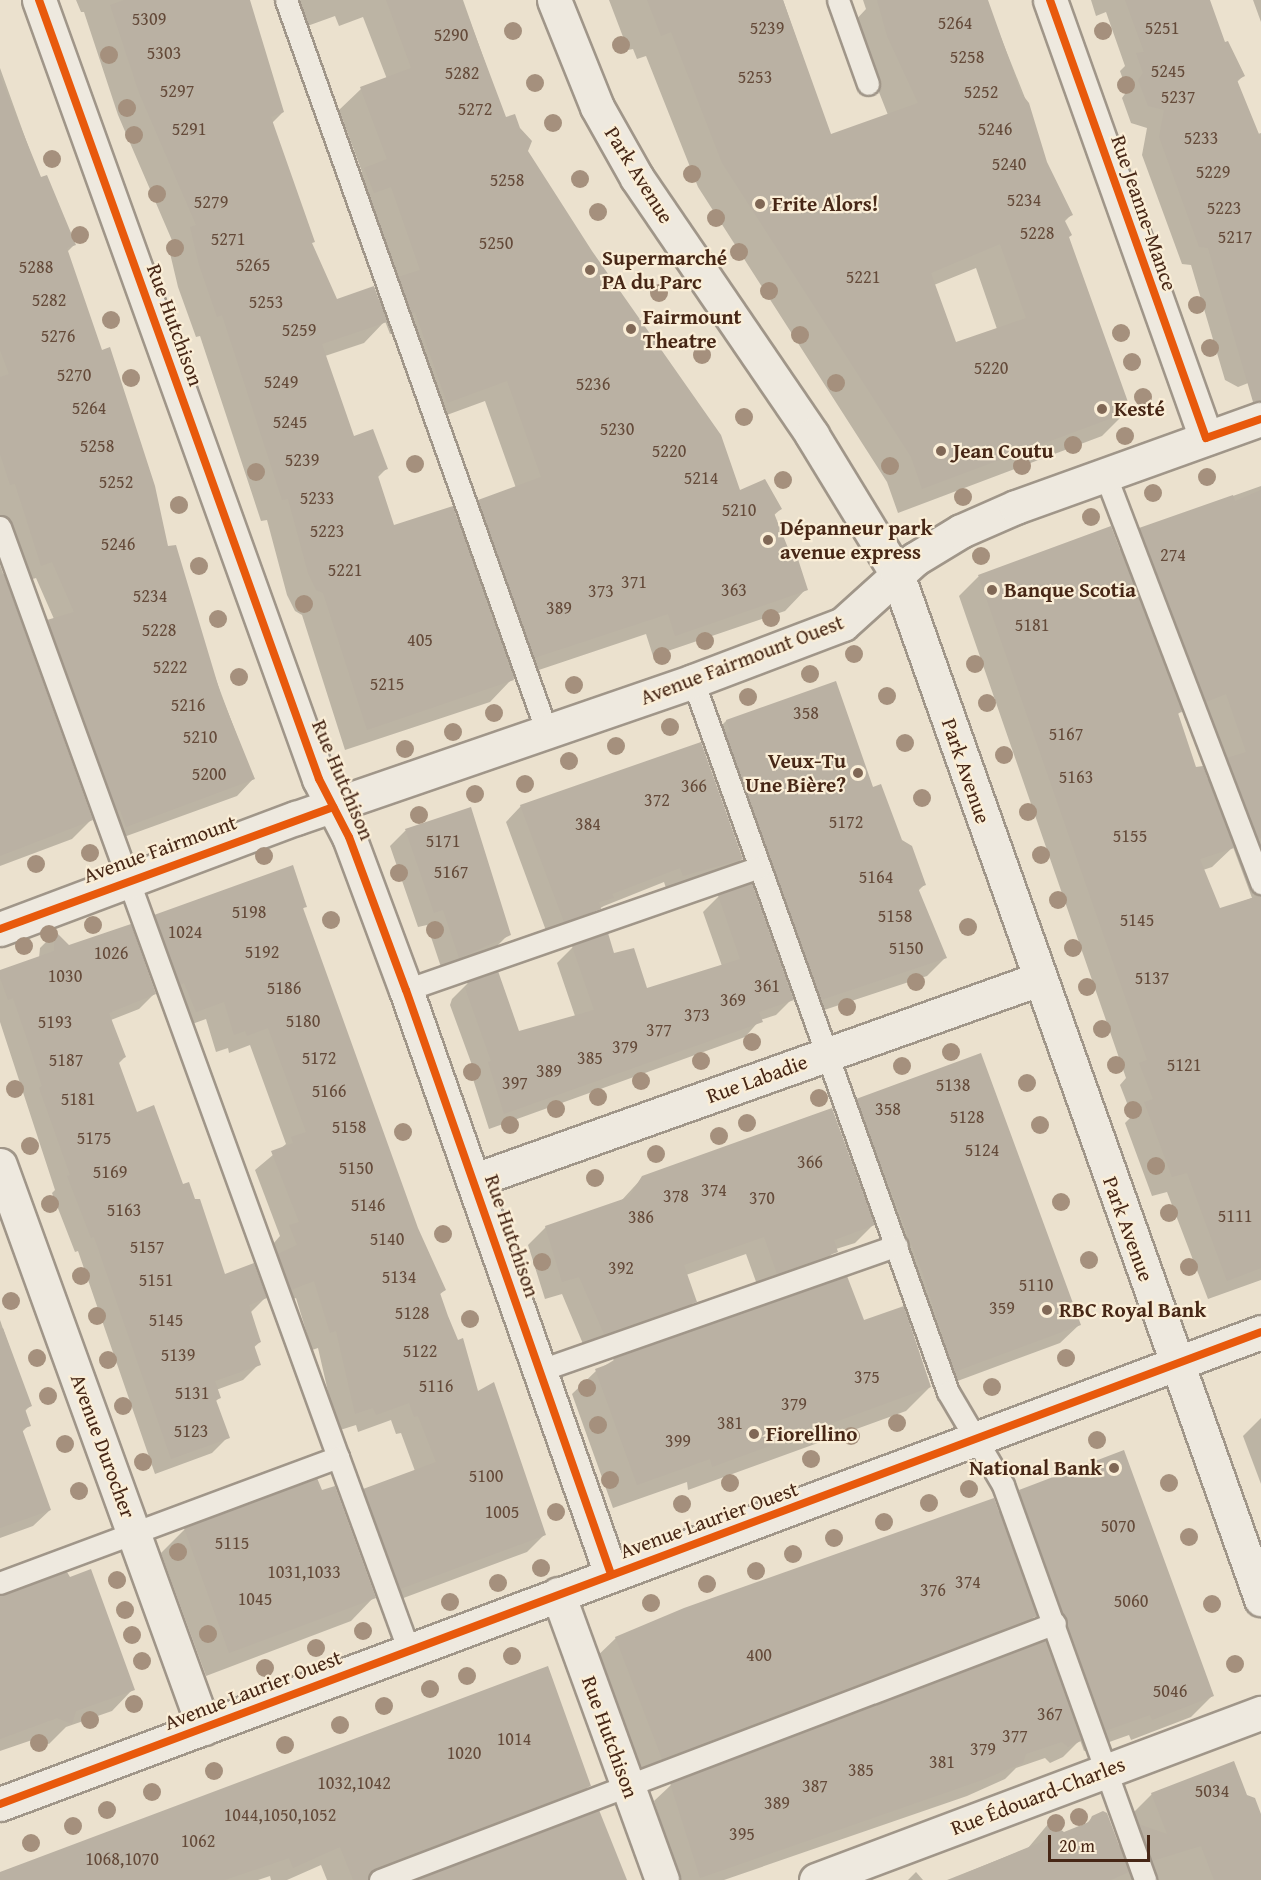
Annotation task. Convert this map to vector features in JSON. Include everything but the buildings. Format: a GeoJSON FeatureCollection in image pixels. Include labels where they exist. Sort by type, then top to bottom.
{"type":"FeatureCollection","features":[{"type":"Feature","properties":{"kind":"street","name":"Rue Hutchison"},"geometry":{"type":"LineString","coordinates":[[39,0],[319,779],[349,837],[406,990],[475,1180],[538,1371],[611,1574]]}},
{"type":"Feature","properties":{"kind":"street","name":"Park Avenue"},"geometry":{"type":"LineString","coordinates":[[554,0],[597,107],[637,178],[806,426],[897,574],[1261,1599]]}},
{"type":"Feature","properties":{"kind":"street","name":"Rue Jeanne-Mance"},"geometry":{"type":"LineString","coordinates":[[1050,0],[1206,438]]}},
{"type":"Feature","properties":{"kind":"street","name":"Avenue Fairmount Ouest"},"geometry":{"type":"LineString","coordinates":[[333,807],[693,681],[843,624],[897,574],[933,545],[961,531],[1106,474],[1261,419]]}},
{"type":"Feature","properties":{"kind":"street","name":"Avenue Fairmount"},"geometry":{"type":"LineString","coordinates":[[0,929],[128,880],[333,807]]}},
{"type":"Feature","properties":{"kind":"street","name":"Rue Labadie"},"geometry":{"type":"LineString","coordinates":[[475,1180],[1039,979]]}},
{"type":"Feature","properties":{"kind":"street","name":"Avenue Durocher"},"geometry":{"type":"LineString","coordinates":[[0,1165],[204,1728]]}},
{"type":"Feature","properties":{"kind":"street","name":"Avenue Laurier Ouest"},"geometry":{"type":"LineString","coordinates":[[0,1804],[1261,1332]]}},
{"type":"Feature","properties":{"kind":"street","name":"Rue Hutchison"},"geometry":{"type":"LineString","coordinates":[[558,1594],[662,1880]]}},
{"type":"Feature","properties":{"kind":"street","name":"Rue Édouard-Charles"},"geometry":{"type":"LineString","coordinates":[[816,1880],[1106,1769],[1261,1713]]}},
{"type":"Feature","properties":{"kind":"lane"},"geometry":{"type":"LineString","coordinates":[[286,0],[547,732]]}},
{"type":"Feature","properties":{"kind":"lane"},"geometry":{"type":"LineString","coordinates":[[838,0],[868,84]]}},
{"type":"Feature","properties":{"kind":"lane"},"geometry":{"type":"LineString","coordinates":[[1106,474],[1261,883]]}},
{"type":"Feature","properties":{"kind":"lane"},"geometry":{"type":"LineString","coordinates":[[0,527],[409,1651]]}},
{"type":"Feature","properties":{"kind":"lane"},"geometry":{"type":"LineString","coordinates":[[693,681],[948,1392],[1003,1485],[1055,1623],[1146,1880]]}},
{"type":"Feature","properties":{"kind":"lane"},"geometry":{"type":"LineString","coordinates":[[406,990],[759,867]]}},
{"type":"Feature","properties":{"kind":"lane"},"geometry":{"type":"LineString","coordinates":[[538,1371],[897,1245]]}},
{"type":"Feature","properties":{"kind":"lane"},"geometry":{"type":"LineString","coordinates":[[0,1583],[338,1457]]}},
{"type":"Feature","properties":{"kind":"lane"},"geometry":{"type":"LineString","coordinates":[[380,1880],[1055,1623]]}},
{"type":"Feature","properties":{"kind":"cycle path"},"geometry":{"type":"LineString","coordinates":[[39,0],[319,779],[349,837],[406,990],[611,1574]]}},
{"type":"Feature","properties":{"kind":"cycle path"},"geometry":{"type":"LineString","coordinates":[[1050,0],[1206,438],[1261,419]]}},
{"type":"Feature","properties":{"kind":"cycle path"},"geometry":{"type":"LineString","coordinates":[[0,929],[333,807]]}},
{"type":"Feature","properties":{"kind":"cycle path"},"geometry":{"type":"LineString","coordinates":[[0,1804],[1261,1332]]}},
{"type":"Feature","properties":{"kind":"place","name":"Frite Alors!"},"geometry":{"type":"Point","coordinates":[760,204]}},
{"type":"Feature","properties":{"kind":"place","name":"Supermarché PA du Parc"},"geometry":{"type":"Point","coordinates":[590,270]}},
{"type":"Feature","properties":{"kind":"place","name":"Fairmount Theatre"},"geometry":{"type":"Point","coordinates":[631,329]}},
{"type":"Feature","properties":{"kind":"place","name":"Kesté"},"geometry":{"type":"Point","coordinates":[1102,409]}},
{"type":"Feature","properties":{"kind":"place","name":"Jean Coutu"},"geometry":{"type":"Point","coordinates":[941,451]}},
{"type":"Feature","properties":{"kind":"place","name":"Dépanneur park avenue express"},"geometry":{"type":"Point","coordinates":[768,540]}},
{"type":"Feature","properties":{"kind":"place","name":"Banque Scotia"},"geometry":{"type":"Point","coordinates":[992,590]}},
{"type":"Feature","properties":{"kind":"place","name":"Veux-Tu Une Bière?"},"geometry":{"type":"Point","coordinates":[858,773]}},
{"type":"Feature","properties":{"kind":"place","name":"RBC Royal Bank"},"geometry":{"type":"Point","coordinates":[1047,1310]}},
{"type":"Feature","properties":{"kind":"place","name":"Fiorellino"},"geometry":{"type":"Point","coordinates":[754,1434]}},
{"type":"Feature","properties":{"kind":"place","name":"National Bank"},"geometry":{"type":"Point","coordinates":[1114,1468]}}]}
